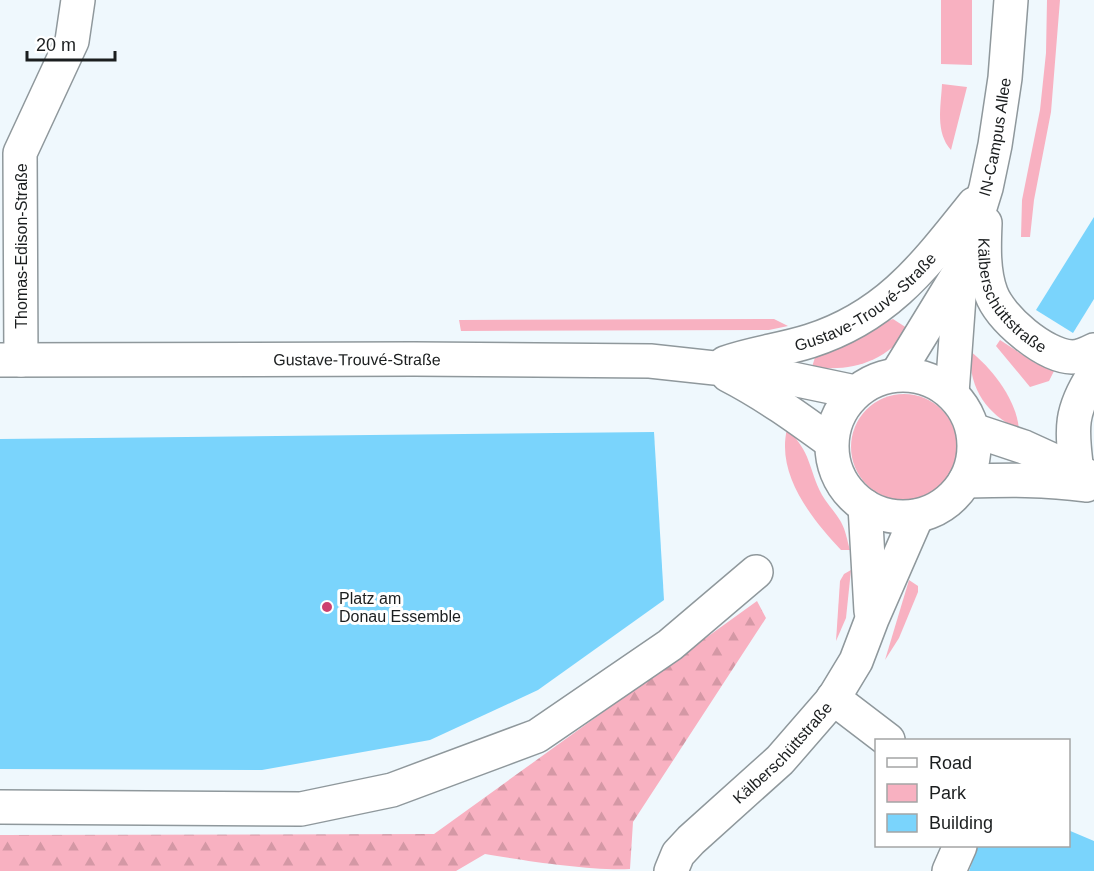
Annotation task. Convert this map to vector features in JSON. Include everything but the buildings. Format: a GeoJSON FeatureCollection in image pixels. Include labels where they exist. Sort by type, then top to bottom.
{"type":"FeatureCollection","features":[{"type":"Feature","properties":{"kind":"street","name":"Thomas-Edison-Straße"},"geometry":{"type":"LineString","coordinates":[[10,360],[20,153],[72,41],[78,0]]}},
{"type":"Feature","properties":{"kind":"street","name":"IN-Campus Allee"},"geometry":{"type":"LineString","coordinates":[[952,393],[961,269],[986,188],[995,145],[1004,88],[1011,0]]}},
{"type":"Feature","properties":{"kind":"street","name":"Gustave-Trouvé-Straße"},"geometry":{"type":"LineString","coordinates":[[713,367],[750,354],[809,341],[868,315],[901,290],[931,258],[986,188]]}},
{"type":"Feature","properties":{"kind":"street","name":"Kälberschüttstraße"},"geometry":{"type":"LineString","coordinates":[[986,188],[984,241],[986,271],[990,291],[997,306],[1009,322],[1058,354],[1070,357],[1082,356],[1094,350]]}},
{"type":"Feature","properties":{"kind":"street","name":"IN-Campus Allee"},"geometry":{"type":"LineString","coordinates":[[897,374],[961,269]]}},
{"type":"Feature","properties":{"kind":"street","name":"Gustave-Trouvé-Straße"},"geometry":{"type":"LineString","coordinates":[[10,360],[426,359],[683,363],[769,374],[855,392]]}},
{"type":"Feature","properties":{"kind":"street","name":"Gustave-Trouvé-Straße"},"geometry":{"type":"LineString","coordinates":[[713,367],[752,387],[831,442]]}},
{"type":"Feature","properties":{"kind":"street"},"geometry":{"type":"LineString","coordinates":[[897,374],[917,375],[935,382],[952,393],[965,410],[973,430],[973,456],[965,481],[957,493],[945,503],[917,516],[899,517],[882,514],[865,506],[850,494],[839,479],[832,461],[831,442],[834,423],[842,406],[867,383],[897,374]]}},
{"type":"Feature","properties":{"kind":"street"},"geometry":{"type":"LineString","coordinates":[[1088,479],[1073,441],[1074,416],[1083,392],[1094,374]]}},
{"type":"Feature","properties":{"kind":"street"},"geometry":{"type":"LineString","coordinates":[[973,430],[1024,447],[1088,479]]}},
{"type":"Feature","properties":{"kind":"street"},"geometry":{"type":"LineString","coordinates":[[965,481],[1088,479]]}},
{"type":"Feature","properties":{"kind":"street","name":"Kälberschüttstraße"},"geometry":{"type":"LineString","coordinates":[[865,506],[872,619]]}},
{"type":"Feature","properties":{"kind":"street","name":"Kälberschüttstraße"},"geometry":{"type":"LineString","coordinates":[[671,871],[678,854],[691,840],[780,760],[833,698],[856,661],[917,516]]}},
{"type":"Feature","properties":{"kind":"street"},"geometry":{"type":"LineString","coordinates":[[0,807],[301,809],[392,790],[537,736],[670,645],[756,572]]}},
{"type":"Feature","properties":{"kind":"street"},"geometry":{"type":"LineString","coordinates":[[833,698],[885,739]]}},
{"type":"Feature","properties":{"kind":"street"},"geometry":{"type":"LineString","coordinates":[[950,871],[960,847]]}},
{"type":"Feature","properties":{"kind":"green space"},"geometry":{"type":"Polygon","coordinates":[[[941,0],[972,0],[972,65],[941,64],[941,0]]]}},
{"type":"Feature","properties":{"kind":"green space"},"geometry":{"type":"Polygon","coordinates":[[[1047,0],[1060,0],[1051,112],[1034,200],[1030,237],[1021,237],[1022,200],[1040,110],[1046,53],[1047,0]]]}},
{"type":"Feature","properties":{"kind":"green space"},"geometry":{"type":"Polygon","coordinates":[[[942,84],[967,87],[951,150],[941,127],[942,84]]]}},
{"type":"Feature","properties":{"kind":"green space"},"geometry":{"type":"Polygon","coordinates":[[[774,319],[788,326],[769,330],[461,331],[459,320],[774,319]]]}},
{"type":"Feature","properties":{"kind":"green space"},"geometry":{"type":"Polygon","coordinates":[[[893,319],[910,330],[900,341],[878,357],[841,368],[812,367],[817,351],[893,319]]]}},
{"type":"Feature","properties":{"kind":"green space"},"geometry":{"type":"Polygon","coordinates":[[[1000,340],[1035,363],[1054,371],[1049,381],[1030,387],[996,346],[1000,340]]]}},
{"type":"Feature","properties":{"kind":"green space"},"geometry":{"type":"Polygon","coordinates":[[[970,351],[995,376],[1009,397],[1019,430],[997,416],[982,398],[973,377],[970,351]]]}},
{"type":"Feature","properties":{"kind":"green space"},"geometry":{"type":"Polygon","coordinates":[[[904,394],[924,398],[942,409],[953,427],[957,447],[953,467],[942,485],[924,496],[904,500],[884,496],[866,485],[855,467],[851,447],[855,427],[866,409],[884,398],[904,394]]]}},
{"type":"Feature","properties":{"kind":"green space"},"geometry":{"type":"Polygon","coordinates":[[[787,429],[801,446],[822,495],[843,525],[850,550],[841,550],[808,510],[799,495],[787,463],[785,446],[787,429]]]}},
{"type":"Feature","properties":{"kind":"green space"},"geometry":{"type":"Polygon","coordinates":[[[851,570],[846,618],[836,641],[840,581],[844,574],[851,570]]]}},
{"type":"Feature","properties":{"kind":"green space"},"geometry":{"type":"Polygon","coordinates":[[[909,580],[918,586],[918,592],[899,638],[885,660],[909,580]]]}},
{"type":"Feature","properties":{"kind":"green space"},"geometry":{"type":"Polygon","coordinates":[[[757,601],[766,618],[633,822],[630,869],[578,867],[485,854],[456,871],[0,871],[0,835],[434,834],[757,601]]]}},
{"type":"Feature","properties":{"kind":"place","name":"Platz am Donau Essemble"},"geometry":{"type":"Point","coordinates":[327,607]}}]}
